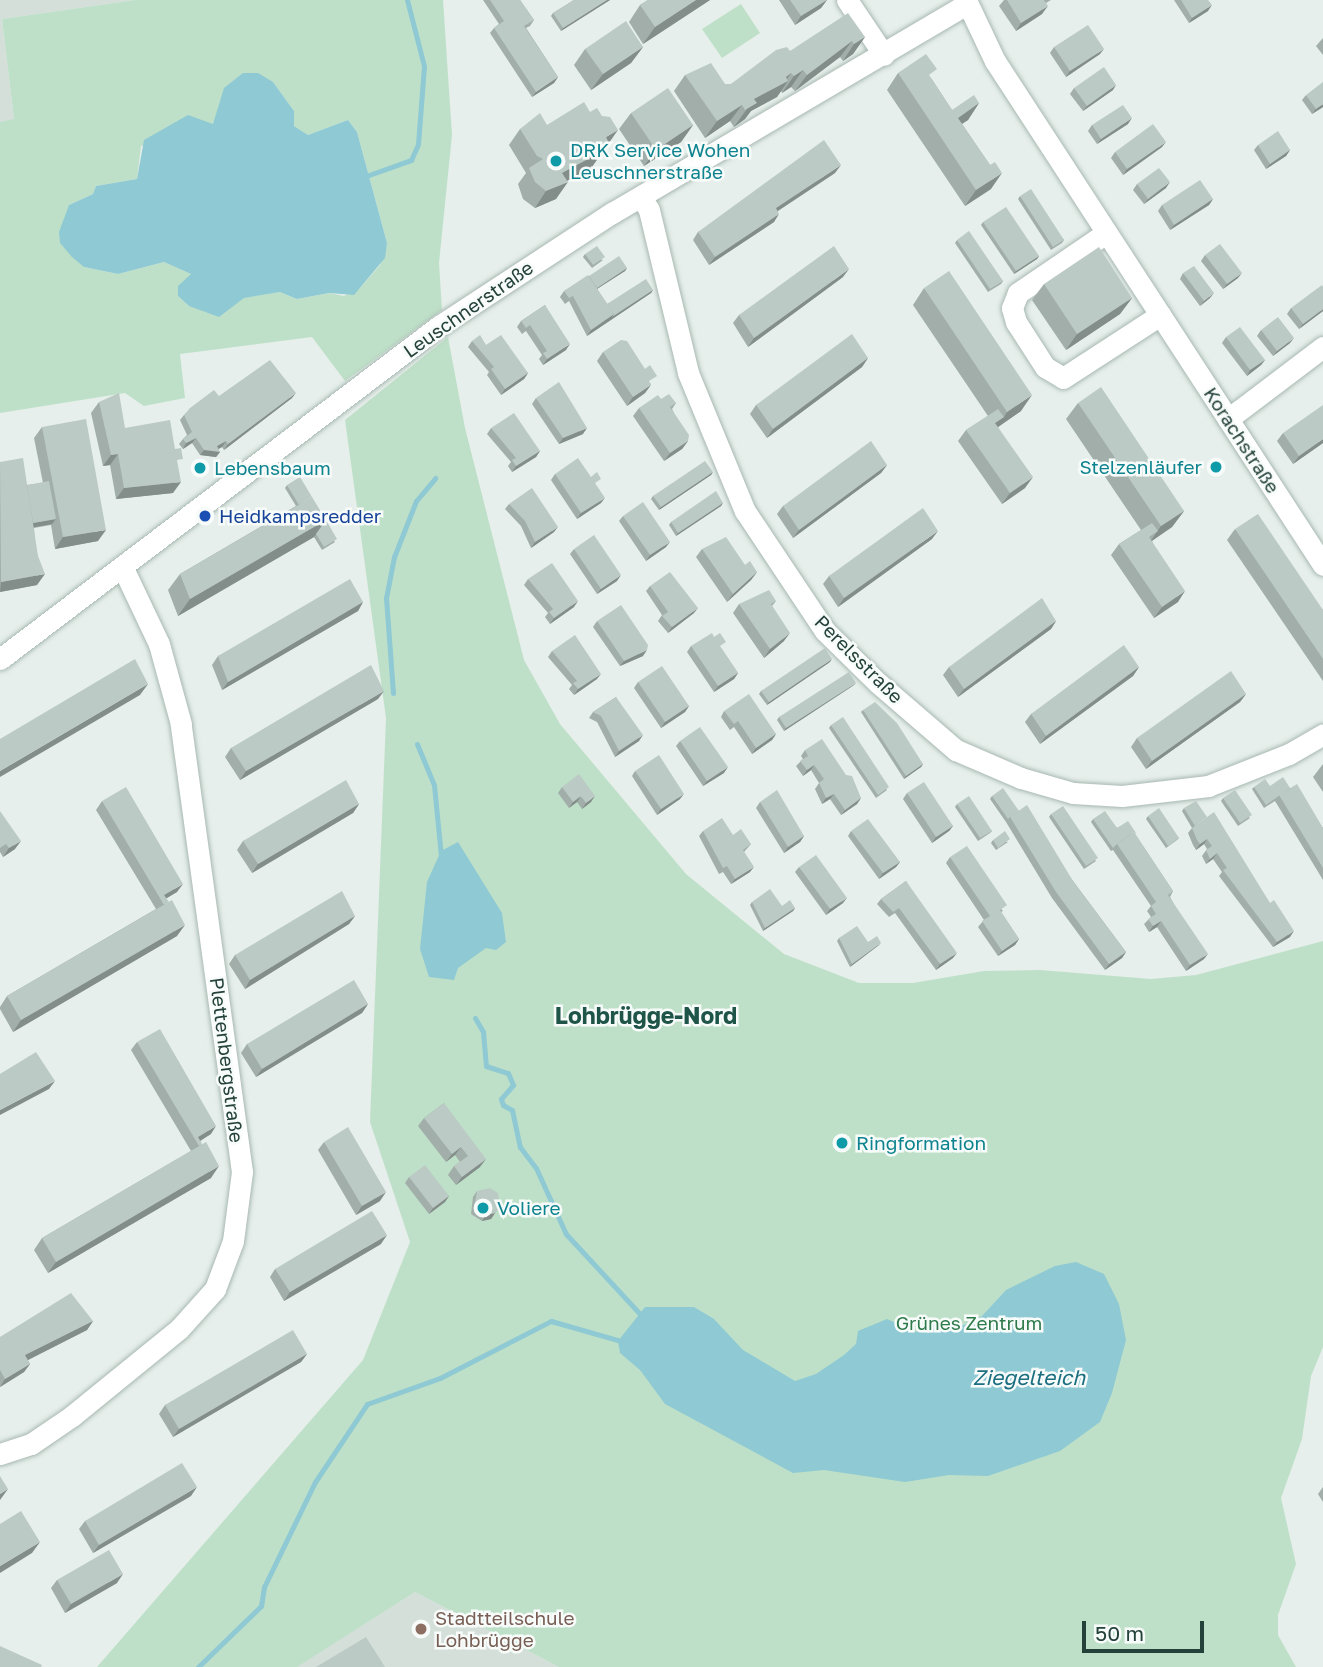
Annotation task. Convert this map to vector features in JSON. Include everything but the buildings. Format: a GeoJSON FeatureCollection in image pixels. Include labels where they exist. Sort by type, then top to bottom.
{"type":"FeatureCollection","features":[{"type":"Feature","properties":{"kind":"street"},"geometry":{"type":"LineString","coordinates":[[847,0],[884,55]]}},
{"type":"Feature","properties":{"kind":"street","name":"Leuschnerstraße"},"geometry":{"type":"LineString","coordinates":[[0,659],[439,326],[641,197],[884,55],[966,2]]}},
{"type":"Feature","properties":{"kind":"street","name":"Korachstraße"},"geometry":{"type":"LineString","coordinates":[[966,2],[995,61],[1323,565]]}},
{"type":"Feature","properties":{"kind":"street","name":"Perelsstraße"},"geometry":{"type":"LineString","coordinates":[[641,197],[649,210],[688,373],[745,511],[825,631],[956,750],[1021,778],[1073,793],[1122,796],[1208,786],[1289,754],[1323,734]]}},
{"type":"Feature","properties":{"kind":"street"},"geometry":{"type":"LineString","coordinates":[[1106,233],[1018,293],[1012,308],[1016,323],[1045,367],[1063,377],[1160,315]]}},
{"type":"Feature","properties":{"kind":"street"},"geometry":{"type":"LineString","coordinates":[[1228,419],[1323,347]]}},
{"type":"Feature","properties":{"kind":"street","name":"Plettenbergstraße"},"geometry":{"type":"LineString","coordinates":[[0,1454],[31,1444],[72,1416],[179,1329],[215,1289],[233,1241],[242,1172],[181,724],[159,644],[122,566]]}},
{"type":"Feature","properties":{"kind":"shaded area"},"geometry":{"type":"Polygon","coordinates":[[[0,0],[135,0],[2,19],[14,120],[0,122],[0,0]]]}},
{"type":"Feature","properties":{"kind":"shaded area","name":"Stadtteilschule Lohbrügge"},"geometry":{"type":"Polygon","coordinates":[[[415,1592],[559,1667],[296,1667],[415,1592]]]}},
{"type":"Feature","properties":{"kind":"green space"},"geometry":{"type":"Polygon","coordinates":[[[135,0],[443,0],[452,135],[439,263],[442,310],[345,381],[312,337],[180,354],[185,398],[144,406],[125,393],[0,413],[0,122],[14,119],[2,19],[135,0]],[[273,82],[213,124],[141,146],[137,179],[96,186],[93,194],[69,205],[84,267],[118,274],[164,262],[191,274],[190,279],[178,286],[178,296],[189,306],[280,292],[297,299],[329,293],[344,296],[360,288],[380,265],[387,243],[357,132],[348,120],[308,135],[294,126],[294,111],[273,82]]]}},
{"type":"Feature","properties":{"kind":"green space"},"geometry":{"type":"Polygon","coordinates":[[[741,4],[760,33],[722,58],[702,29],[741,4]]]}},
{"type":"Feature","properties":{"kind":"green space","name":"Grünes Zentrum"},"geometry":{"type":"Polygon","coordinates":[[[448,337],[465,428],[524,660],[560,724],[686,874],[784,954],[859,983],[913,983],[984,971],[1040,970],[1151,979],[1196,975],[1323,941],[1323,1347],[1311,1376],[1302,1439],[1281,1498],[1296,1564],[1278,1615],[1278,1635],[1296,1667],[559,1667],[415,1592],[297,1667],[97,1667],[363,1360],[410,1242],[370,1122],[386,718],[345,420],[448,337]]]}},
{"type":"Feature","properties":{"kind":"water"},"geometry":{"type":"Polygon","coordinates":[[[243,73],[258,73],[273,82],[294,111],[294,126],[308,135],[348,120],[357,132],[387,243],[385,258],[354,295],[329,293],[297,299],[280,292],[244,298],[219,317],[189,306],[178,296],[178,286],[191,274],[164,262],[118,274],[84,267],[72,257],[60,243],[59,232],[69,205],[93,194],[96,186],[137,179],[144,140],[188,115],[213,124],[224,88],[243,73]]]}},
{"type":"Feature","properties":{"kind":"water"},"geometry":{"type":"Polygon","coordinates":[[[458,842],[502,913],[506,942],[496,950],[486,948],[458,968],[454,980],[429,977],[420,949],[427,882],[441,851],[458,842]]]}},
{"type":"Feature","properties":{"kind":"water","name":"Ziegelteich"},"geometry":{"type":"Polygon","coordinates":[[[1076,1262],[1104,1274],[1119,1304],[1126,1340],[1112,1393],[1100,1422],[1060,1451],[988,1476],[949,1475],[905,1482],[824,1470],[793,1473],[665,1404],[640,1370],[620,1353],[618,1341],[645,1307],[694,1307],[714,1319],[743,1350],[795,1381],[816,1374],[844,1355],[856,1344],[858,1331],[887,1319],[917,1332],[940,1322],[964,1325],[982,1316],[1006,1290],[1055,1266],[1076,1262]]]}},
{"type":"Feature","properties":{"kind":"waterway"},"geometry":{"type":"LineString","coordinates":[[369,175],[411,160],[418,144],[424,66],[407,0]]}},
{"type":"Feature","properties":{"kind":"waterway"},"geometry":{"type":"LineString","coordinates":[[393,693],[386,598],[394,557],[416,501],[435,478]]}},
{"type":"Feature","properties":{"kind":"waterway"},"geometry":{"type":"LineString","coordinates":[[417,744],[434,785],[441,856]]}},
{"type":"Feature","properties":{"kind":"waterway"},"geometry":{"type":"LineString","coordinates":[[475,1018],[483,1032],[486,1066],[508,1073],[513,1085],[501,1099],[503,1105],[512,1110],[520,1147],[536,1168],[566,1234],[642,1316]]}},
{"type":"Feature","properties":{"kind":"waterway"},"geometry":{"type":"LineString","coordinates":[[198,1667],[261,1606],[264,1587],[315,1482],[367,1404],[440,1378],[551,1321],[624,1342]]}},
{"type":"Feature","properties":{"kind":"place","name":"DRK Service Wohen Leuschnerstraße"},"geometry":{"type":"Point","coordinates":[556,161]}},
{"type":"Feature","properties":{"kind":"place","name":"Stelzenläufer"},"geometry":{"type":"Point","coordinates":[1216,467]}},
{"type":"Feature","properties":{"kind":"place","name":"Lebensbaum"},"geometry":{"type":"Point","coordinates":[200,468]}},
{"type":"Feature","properties":{"kind":"place","name":"Heidkampsredder"},"geometry":{"type":"Point","coordinates":[205,516]}},
{"type":"Feature","properties":{"kind":"place","name":"Ringformation"},"geometry":{"type":"Point","coordinates":[842,1143]}},
{"type":"Feature","properties":{"kind":"place","name":"Voliere"},"geometry":{"type":"Point","coordinates":[483,1208]}},
{"type":"Feature","properties":{"kind":"place","name":"Stadtteilschule Lohbrügge"},"geometry":{"type":"Point","coordinates":[421,1629]}},
{"type":"Feature","properties":{"kind":"district","name":"Lohbrügge-Nord"},"geometry":{"type":"Point","coordinates":[646,1015]}}]}
